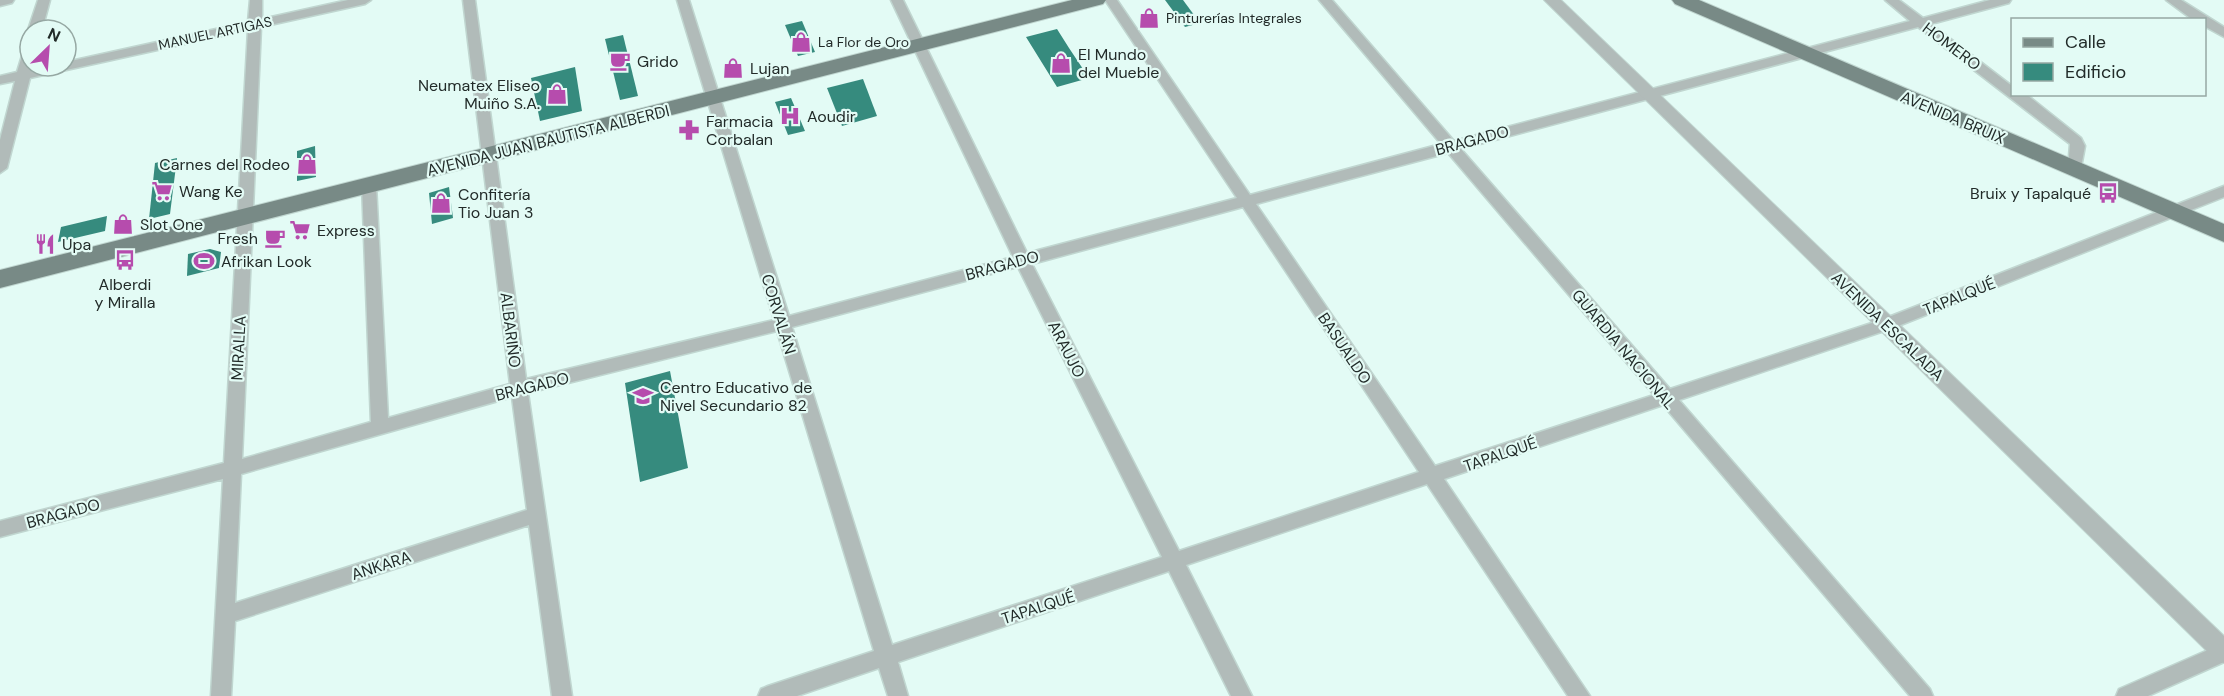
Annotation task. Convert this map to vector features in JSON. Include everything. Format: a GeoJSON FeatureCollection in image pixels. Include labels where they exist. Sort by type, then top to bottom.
{"type":"FeatureCollection","features":[{"type":"Feature","properties":{"kind":"main road","name":"AVENIDA JUAN BAUTISTA ALBERDI"},"geometry":{"type":"LineString","coordinates":[[0,279],[1096,0]]}},
{"type":"Feature","properties":{"kind":"main road","name":"AVENIDA BRUIX"},"geometry":{"type":"LineString","coordinates":[[1682,0],[2172,211],[2221,236]]}},
{"type":"Feature","properties":{"kind":"street"},"geometry":{"type":"LineString","coordinates":[[0,2],[8,0]]}},
{"type":"Feature","properties":{"kind":"street"},"geometry":{"type":"LineString","coordinates":[[39,18],[44,0]]}},
{"type":"Feature","properties":{"kind":"street","name":"MIRALLA"},"geometry":{"type":"LineString","coordinates":[[221,696],[256,0]]}},
{"type":"Feature","properties":{"kind":"street","name":"MANUEL ARTIGAS"},"geometry":{"type":"LineString","coordinates":[[78,63],[365,0]]}},
{"type":"Feature","properties":{"kind":"street","name":"ALBARIÑO"},"geometry":{"type":"LineString","coordinates":[[469,0],[519,388],[562,696]]}},
{"type":"Feature","properties":{"kind":"street","name":"CORVALÁN"},"geometry":{"type":"LineString","coordinates":[[683,0],[898,696]]}},
{"type":"Feature","properties":{"kind":"street","name":"ARAUJO"},"geometry":{"type":"LineString","coordinates":[[897,0],[1022,260],[1242,696]]}},
{"type":"Feature","properties":{"kind":"street","name":"BASUALDO"},"geometry":{"type":"LineString","coordinates":[[1111,0],[1580,696]]}},
{"type":"Feature","properties":{"kind":"street","name":"GUARDIA NACIONAL"},"geometry":{"type":"LineString","coordinates":[[1325,0],[1923,696]]}},
{"type":"Feature","properties":{"kind":"street","name":"AVENIDA ESCALADA"},"geometry":{"type":"LineString","coordinates":[[1552,0],[2224,652]]}},
{"type":"Feature","properties":{"kind":"street","name":"HOMERO"},"geometry":{"type":"LineString","coordinates":[[1891,0],[2011,91]]}},
{"type":"Feature","properties":{"kind":"street","name":"BRAGADO"},"geometry":{"type":"LineString","coordinates":[[0,530],[231,469],[519,388],[782,324],[1450,145],[2005,0]]}},
{"type":"Feature","properties":{"kind":"street"},"geometry":{"type":"LineString","coordinates":[[2172,0],[2201,18]]}},
{"type":"Feature","properties":{"kind":"street"},"geometry":{"type":"LineString","coordinates":[[2206,21],[2224,33]]}},
{"type":"Feature","properties":{"kind":"street","name":"MANUEL ARTIGAS"},"geometry":{"type":"LineString","coordinates":[[0,80],[18,76]]}},
{"type":"Feature","properties":{"kind":"street"},"geometry":{"type":"LineString","coordinates":[[0,168],[22,78]]}},
{"type":"Feature","properties":{"kind":"street","name":"HOMERO"},"geometry":{"type":"LineString","coordinates":[[2018,96],[2076,141],[2078,146],[2075,170]]}},
{"type":"Feature","properties":{"kind":"street"},"geometry":{"type":"LineString","coordinates":[[369,185],[380,428]]}},
{"type":"Feature","properties":{"kind":"street","name":"TAPALQUÉ"},"geometry":{"type":"LineString","coordinates":[[768,696],[1887,324],[2224,191]]}},
{"type":"Feature","properties":{"kind":"street","name":"ANKARA"},"geometry":{"type":"LineString","coordinates":[[225,615],[537,515]]}},
{"type":"Feature","properties":{"kind":"street"},"geometry":{"type":"LineString","coordinates":[[2126,696],[2224,652]]}},
{"type":"Feature","properties":{"kind":"building"},"geometry":{"type":"Polygon","coordinates":[[[1165,0],[1183,0],[1200,23],[1185,27],[1165,0]]]}},
{"type":"Feature","properties":{"kind":"building","name":"La Flor de Oro"},"geometry":{"type":"Polygon","coordinates":[[[802,21],[815,52],[798,56],[785,25],[802,21]]]}},
{"type":"Feature","properties":{"kind":"building","name":"El Mundo del Mueble"},"geometry":{"type":"Polygon","coordinates":[[[1057,29],[1089,78],[1057,87],[1026,37],[1057,29]]]}},
{"type":"Feature","properties":{"kind":"building","name":"Grido"},"geometry":{"type":"Polygon","coordinates":[[[623,35],[638,96],[620,100],[605,39],[623,35]]]}},
{"type":"Feature","properties":{"kind":"building","name":"Neumatex Eliseo Muiño S.A."},"geometry":{"type":"Polygon","coordinates":[[[575,67],[582,111],[540,121],[531,78],[575,67]]]}},
{"type":"Feature","properties":{"kind":"building"},"geometry":{"type":"Polygon","coordinates":[[[863,79],[877,116],[842,126],[827,88],[863,79]]]}},
{"type":"Feature","properties":{"kind":"building","name":"Aoudir"},"geometry":{"type":"Polygon","coordinates":[[[791,98],[805,131],[788,135],[775,102],[791,98]]]}},
{"type":"Feature","properties":{"kind":"building","name":"Carnes del Rodeo"},"geometry":{"type":"Polygon","coordinates":[[[315,146],[316,177],[297,181],[297,151],[315,146]]]}},
{"type":"Feature","properties":{"kind":"building","name":"Wang Ke"},"geometry":{"type":"Polygon","coordinates":[[[177,158],[170,214],[149,219],[155,163],[177,158]]]}},
{"type":"Feature","properties":{"kind":"building","name":"Confitería Tio Juan 3"},"geometry":{"type":"Polygon","coordinates":[[[449,187],[453,218],[432,224],[429,193],[449,187]]]}},
{"type":"Feature","properties":{"kind":"building"},"geometry":{"type":"Polygon","coordinates":[[[107,216],[105,231],[58,242],[61,227],[107,216]]]}},
{"type":"Feature","properties":{"kind":"building","name":"Afrikan Look"},"geometry":{"type":"Polygon","coordinates":[[[210,249],[221,252],[219,268],[187,276],[188,254],[210,249]]]}},
{"type":"Feature","properties":{"kind":"building"},"geometry":{"type":"Polygon","coordinates":[[[670,371],[688,468],[640,482],[625,383],[670,371]]]}},
{"type":"Feature","properties":{"kind":"place","name":"Pinturerías Integrales"},"geometry":{"type":"Point","coordinates":[1149,18]}},
{"type":"Feature","properties":{"kind":"place","name":"La Flor de Oro"},"geometry":{"type":"Point","coordinates":[801,42]}},
{"type":"Feature","properties":{"kind":"place","name":"Grido"},"geometry":{"type":"Point","coordinates":[620,61]}},
{"type":"Feature","properties":{"kind":"place","name":"El Mundo del Mueble"},"geometry":{"type":"Point","coordinates":[1061,63]}},
{"type":"Feature","properties":{"kind":"place","name":"Lujan"},"geometry":{"type":"Point","coordinates":[733,68]}},
{"type":"Feature","properties":{"kind":"place","name":"Neumatex Eliseo Muiño S.A."},"geometry":{"type":"Point","coordinates":[557,94]}},
{"type":"Feature","properties":{"kind":"place","name":"Aoudir"},"geometry":{"type":"Point","coordinates":[790,116]}},
{"type":"Feature","properties":{"kind":"place","name":"Farmacia Corbalan"},"geometry":{"type":"Point","coordinates":[689,130]}},
{"type":"Feature","properties":{"kind":"place","name":"Carnes del Rodeo"},"geometry":{"type":"Point","coordinates":[307,164]}},
{"type":"Feature","properties":{"kind":"place","name":"Wang Ke"},"geometry":{"type":"Point","coordinates":[162,191]}},
{"type":"Feature","properties":{"kind":"place","name":"Bruix y Tapalqué"},"geometry":{"type":"Point","coordinates":[2108,193]}},
{"type":"Feature","properties":{"kind":"place","name":"Confitería Tio Juan 3"},"geometry":{"type":"Point","coordinates":[441,203]}},
{"type":"Feature","properties":{"kind":"place","name":"Slot One"},"geometry":{"type":"Point","coordinates":[123,224]}},
{"type":"Feature","properties":{"kind":"place","name":"Express"},"geometry":{"type":"Point","coordinates":[300,230]}},
{"type":"Feature","properties":{"kind":"place","name":"Fresh"},"geometry":{"type":"Point","coordinates":[275,238]}},
{"type":"Feature","properties":{"kind":"place","name":"Upa"},"geometry":{"type":"Point","coordinates":[45,244]}},
{"type":"Feature","properties":{"kind":"place","name":"Alberdi y Miralla"},"geometry":{"type":"Point","coordinates":[125,260]}},
{"type":"Feature","properties":{"kind":"place","name":"Afrikan Look"},"geometry":{"type":"Point","coordinates":[204,261]}},
{"type":"Feature","properties":{"kind":"place","name":"Centro Educativo de Nivel Secundario 82"},"geometry":{"type":"Point","coordinates":[643,396]}}]}
